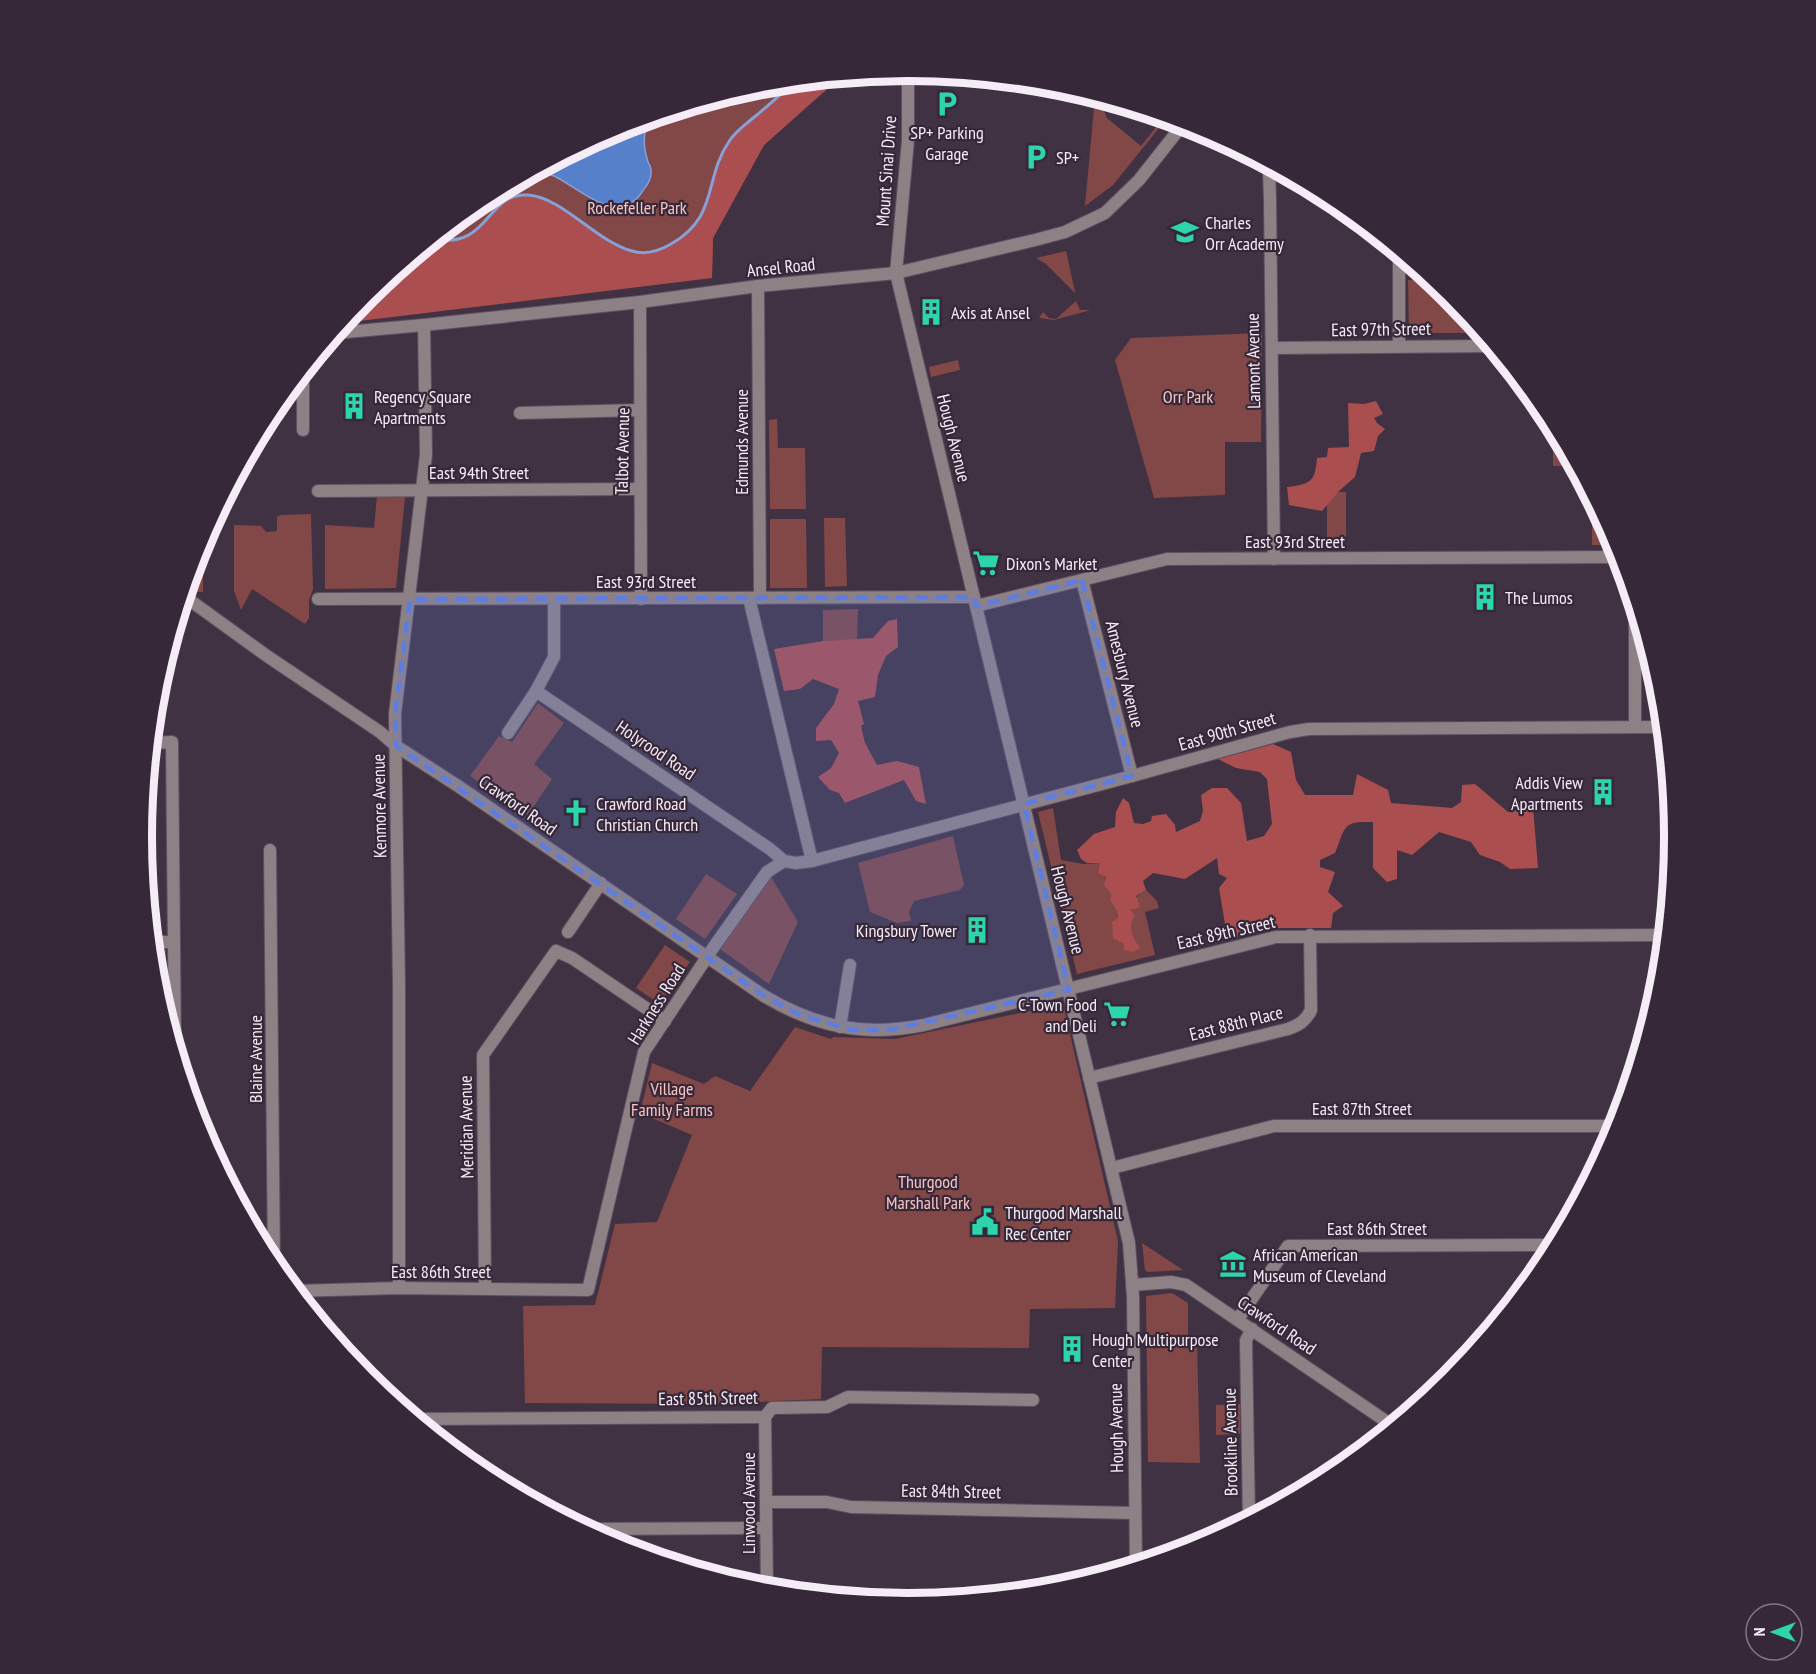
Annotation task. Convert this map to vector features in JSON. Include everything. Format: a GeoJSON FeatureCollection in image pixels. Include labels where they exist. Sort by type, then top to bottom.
{"type":"FeatureCollection","features":[{"type":"Feature","properties":{"kind":"street","name":"Mount Sinai Drive"},"geometry":{"type":"LineString","coordinates":[[896,273],[908,140],[908,81]]}},
{"type":"Feature","properties":{"kind":"street","name":"Ansel Road"},"geometry":{"type":"LineString","coordinates":[[346,332],[896,273],[1035,240],[1065,232],[1094,220],[1124,196],[1177,131]]}},
{"type":"Feature","properties":{"kind":"street","name":"Lamont Avenue"},"geometry":{"type":"LineString","coordinates":[[1269,173],[1274,559]]}},
{"type":"Feature","properties":{"kind":"street"},"geometry":{"type":"LineString","coordinates":[[1399,263],[1399,346]]}},
{"type":"Feature","properties":{"kind":"street","name":"Hough Avenue"},"geometry":{"type":"LineString","coordinates":[[896,273],[1129,1243],[1132,1285],[1136,1558]]}},
{"type":"Feature","properties":{"kind":"street","name":"Edmunds Avenue"},"geometry":{"type":"LineString","coordinates":[[758,286],[754,598],[812,861]]}},
{"type":"Feature","properties":{"kind":"street","name":"Talbot Avenue"},"geometry":{"type":"LineString","coordinates":[[640,302],[641,599]]}},
{"type":"Feature","properties":{"kind":"street","name":"Kenmore Avenue"},"geometry":{"type":"LineString","coordinates":[[399,1288],[399,986],[395,714],[426,455],[424,325]]}},
{"type":"Feature","properties":{"kind":"street","name":"East 97th Street"},"geometry":{"type":"LineString","coordinates":[[1272,348],[1482,346]]}},
{"type":"Feature","properties":{"kind":"street"},"geometry":{"type":"LineString","coordinates":[[303,384],[303,430]]}},
{"type":"Feature","properties":{"kind":"street"},"geometry":{"type":"LineString","coordinates":[[520,413],[640,410]]}},
{"type":"Feature","properties":{"kind":"street","name":"East 94th Street"},"geometry":{"type":"LineString","coordinates":[[318,491],[639,489]]}},
{"type":"Feature","properties":{"kind":"street","name":"East 93rd Street"},"geometry":{"type":"LineString","coordinates":[[318,599],[754,598],[975,602],[1082,580],[1167,559],[1610,557]]}},
{"type":"Feature","properties":{"kind":"street","name":"Amesbury Avenue"},"geometry":{"type":"LineString","coordinates":[[1082,580],[1132,776]]}},
{"type":"Feature","properties":{"kind":"street"},"geometry":{"type":"LineString","coordinates":[[508,733],[536,691],[554,657],[554,599]]}},
{"type":"Feature","properties":{"kind":"street","name":"Crawford Road"},"geometry":{"type":"LineString","coordinates":[[190,600],[267,656],[380,732],[396,746],[707,957],[783,1007],[840,1028]]}},
{"type":"Feature","properties":{"kind":"street"},"geometry":{"type":"LineString","coordinates":[[1635,631],[1635,727]]}},
{"type":"Feature","properties":{"kind":"street","name":"Holyrood Road"},"geometry":{"type":"LineString","coordinates":[[536,691],[771,849],[784,861]]}},
{"type":"Feature","properties":{"kind":"street","name":"East 90th Street"},"geometry":{"type":"LineString","coordinates":[[812,861],[1290,732],[1309,729],[1656,727]]}},
{"type":"Feature","properties":{"kind":"street"},"geometry":{"type":"LineString","coordinates":[[158,743],[172,742],[175,1018]]}},
{"type":"Feature","properties":{"kind":"street","name":"Blaine Avenue"},"geometry":{"type":"LineString","coordinates":[[270,850],[274,1249]]}},
{"type":"Feature","properties":{"kind":"street"},"geometry":{"type":"LineString","coordinates":[[784,861],[796,863],[812,861]]}},
{"type":"Feature","properties":{"kind":"street","name":"Harkness Road"},"geometry":{"type":"LineString","coordinates":[[588,1290],[644,1052],[767,872],[784,861]]}},
{"type":"Feature","properties":{"kind":"street"},"geometry":{"type":"LineString","coordinates":[[568,932],[601,883]]}},
{"type":"Feature","properties":{"kind":"street","name":"East 89th Street"},"geometry":{"type":"LineString","coordinates":[[840,1028],[865,1030],[913,1028],[1276,937],[1310,935],[1658,935]]}},
{"type":"Feature","properties":{"kind":"street","name":"East 88th Place"},"geometry":{"type":"LineString","coordinates":[[1089,1078],[1288,1029],[1299,1024],[1307,1018],[1311,1010],[1310,935]]}},
{"type":"Feature","properties":{"kind":"street"},"geometry":{"type":"LineString","coordinates":[[159,942],[174,942]]}},
{"type":"Feature","properties":{"kind":"street","name":"Meridian Avenue"},"geometry":{"type":"LineString","coordinates":[[485,1288],[483,1055],[556,951],[572,958],[665,1022]]}},
{"type":"Feature","properties":{"kind":"street"},"geometry":{"type":"LineString","coordinates":[[840,1028],[850,965]]}},
{"type":"Feature","properties":{"kind":"street","name":"East 87th Street"},"geometry":{"type":"LineString","coordinates":[[1112,1168],[1274,1126],[1606,1126]]}},
{"type":"Feature","properties":{"kind":"street","name":"East 86th Street"},"geometry":{"type":"LineString","coordinates":[[1238,1319],[1288,1246],[1544,1245]]}},
{"type":"Feature","properties":{"kind":"street","name":"Crawford Road"},"geometry":{"type":"LineString","coordinates":[[1132,1285],[1179,1283],[1238,1319],[1386,1421]]}},
{"type":"Feature","properties":{"kind":"street","name":"East 86th Street"},"geometry":{"type":"LineString","coordinates":[[303,1291],[399,1288],[588,1290]]}},
{"type":"Feature","properties":{"kind":"street","name":"Brookline Avenue"},"geometry":{"type":"LineString","coordinates":[[1249,1511],[1246,1340],[1252,1329]]}},
{"type":"Feature","properties":{"kind":"street","name":"East 85th Street"},"geometry":{"type":"LineString","coordinates":[[427,1419],[765,1417],[772,1408],[827,1407],[848,1397],[1033,1400]]}},
{"type":"Feature","properties":{"kind":"street","name":"Linwood Avenue"},"geometry":{"type":"LineString","coordinates":[[765,1417],[767,1579]]}},
{"type":"Feature","properties":{"kind":"street","name":"East 84th Street"},"geometry":{"type":"LineString","coordinates":[[766,1502],[827,1502],[852,1507],[1135,1513]]}},
{"type":"Feature","properties":{"kind":"street"},"geometry":{"type":"LineString","coordinates":[[607,1530],[766,1528]]}},
{"type":"Feature","properties":{"kind":"highlighted area"},"geometry":{"type":"Polygon","coordinates":[[[1082,580],[1132,776],[1024,804],[1069,990],[890,1030],[852,1030],[802,1016],[764,996],[396,746],[395,714],[410,599],[974,597],[976,606],[1082,580]]]}},
{"type":"Feature","properties":{"kind":"green space","name":"Rockefeller Park"},"geometry":{"type":"Polygon","coordinates":[[[831,85],[764,145],[713,238],[712,278],[382,294],[448,237],[488,208],[574,159],[665,121],[712,107],[809,87],[831,85]]]}},
{"type":"Feature","properties":{"kind":"green space"},"geometry":{"type":"Polygon","coordinates":[[[1094,105],[1102,107],[1107,118],[1141,146],[1158,124],[1161,125],[1113,185],[1085,206],[1094,105]]]}},
{"type":"Feature","properties":{"kind":"green space"},"geometry":{"type":"Polygon","coordinates":[[[1066,251],[1075,293],[1046,264],[1036,258],[1066,251]]]}},
{"type":"Feature","properties":{"kind":"green space"},"geometry":{"type":"Polygon","coordinates":[[[1408,280],[1418,280],[1443,302],[1471,333],[1409,333],[1408,280]]]}},
{"type":"Feature","properties":{"kind":"green space"},"geometry":{"type":"Polygon","coordinates":[[[1076,301],[1080,310],[1091,310],[1054,320],[1039,318],[1043,312],[1049,318],[1056,319],[1076,301]]]}},
{"type":"Feature","properties":{"kind":"green space","name":"Orr Park"},"geometry":{"type":"Polygon","coordinates":[[[1262,333],[1261,442],[1225,442],[1225,495],[1154,498],[1115,360],[1131,338],[1262,333]]]}},
{"type":"Feature","properties":{"kind":"green space"},"geometry":{"type":"Polygon","coordinates":[[[958,360],[960,370],[931,377],[929,367],[958,360]]]}},
{"type":"Feature","properties":{"kind":"green space"},"geometry":{"type":"Polygon","coordinates":[[[777,419],[778,448],[805,448],[806,509],[770,509],[769,420],[777,419]]]}},
{"type":"Feature","properties":{"kind":"green space"},"geometry":{"type":"Polygon","coordinates":[[[1553,447],[1556,447],[1573,478],[1569,478],[1569,472],[1564,466],[1553,466],[1553,447]]]}},
{"type":"Feature","properties":{"kind":"green space"},"geometry":{"type":"Polygon","coordinates":[[[1337,492],[1346,492],[1346,540],[1327,540],[1327,504],[1337,492]]]}},
{"type":"Feature","properties":{"kind":"green space"},"geometry":{"type":"Polygon","coordinates":[[[377,496],[405,497],[396,588],[325,589],[325,525],[374,528],[377,496]]]}},
{"type":"Feature","properties":{"kind":"green space"},"geometry":{"type":"Polygon","coordinates":[[[311,514],[313,589],[309,600],[309,618],[305,624],[252,589],[241,610],[234,591],[234,525],[261,526],[266,532],[277,531],[277,517],[281,515],[311,514]]]}},
{"type":"Feature","properties":{"kind":"green space"},"geometry":{"type":"Polygon","coordinates":[[[1592,516],[1605,545],[1592,545],[1592,516]]]}},
{"type":"Feature","properties":{"kind":"green space"},"geometry":{"type":"Polygon","coordinates":[[[824,518],[845,518],[847,586],[825,587],[824,518]]]}},
{"type":"Feature","properties":{"kind":"green space"},"geometry":{"type":"Polygon","coordinates":[[[770,519],[806,519],[807,588],[770,588],[770,519]]]}},
{"type":"Feature","properties":{"kind":"green space"},"geometry":{"type":"Polygon","coordinates":[[[203,566],[203,592],[193,591],[203,566]]]}},
{"type":"Feature","properties":{"kind":"green space"},"geometry":{"type":"Polygon","coordinates":[[[858,609],[857,640],[823,641],[823,610],[858,609]]]}},
{"type":"Feature","properties":{"kind":"green space"},"geometry":{"type":"Polygon","coordinates":[[[538,703],[564,723],[534,764],[552,779],[528,815],[470,776],[499,736],[512,742],[538,703]]]}},
{"type":"Feature","properties":{"kind":"green space"},"geometry":{"type":"Polygon","coordinates":[[[1053,808],[1061,860],[1083,864],[1100,863],[1111,894],[1110,901],[1117,911],[1118,918],[1131,934],[1130,914],[1135,899],[1146,890],[1157,901],[1159,908],[1145,912],[1155,955],[1077,974],[1038,812],[1053,808]]]}},
{"type":"Feature","properties":{"kind":"green space"},"geometry":{"type":"Polygon","coordinates":[[[953,836],[964,885],[960,890],[914,901],[909,912],[911,921],[897,923],[870,912],[858,863],[953,836]]]}},
{"type":"Feature","properties":{"kind":"green space"},"geometry":{"type":"Polygon","coordinates":[[[706,874],[737,894],[705,939],[676,919],[706,874]]]}},
{"type":"Feature","properties":{"kind":"green space"},"geometry":{"type":"Polygon","coordinates":[[[771,877],[798,922],[769,984],[720,949],[771,877]]]}},
{"type":"Feature","properties":{"kind":"green space"},"geometry":{"type":"Polygon","coordinates":[[[665,945],[690,962],[660,1004],[636,988],[665,945]]]}},
{"type":"Feature","properties":{"kind":"green space"},"geometry":{"type":"Polygon","coordinates":[[[161,950],[166,950],[166,977],[161,950]]]}},
{"type":"Feature","properties":{"kind":"green space","name":"Thurgood Marshall Park"},"geometry":{"type":"Polygon","coordinates":[[[1063,1004],[1118,1241],[1115,1308],[1030,1309],[1029,1348],[822,1347],[821,1399],[714,1404],[525,1403],[523,1306],[595,1305],[615,1224],[657,1222],[692,1135],[640,1113],[652,1063],[704,1084],[715,1076],[750,1091],[795,1027],[831,1039],[833,1037],[895,1039],[1063,1004]]]}},
{"type":"Feature","properties":{"kind":"green space"},"geometry":{"type":"Polygon","coordinates":[[[1142,1243],[1183,1270],[1148,1272],[1145,1270],[1142,1243]]]}},
{"type":"Feature","properties":{"kind":"green space"},"geometry":{"type":"Polygon","coordinates":[[[1172,1293],[1188,1303],[1188,1343],[1197,1343],[1200,1463],[1148,1462],[1146,1296],[1172,1293]]]}},
{"type":"Feature","properties":{"kind":"green space"},"geometry":{"type":"Polygon","coordinates":[[[1240,1404],[1240,1434],[1216,1435],[1216,1405],[1240,1404]]]}},
{"type":"Feature","properties":{"kind":"shaded area"},"geometry":{"type":"Polygon","coordinates":[[[831,85],[764,145],[713,238],[712,278],[356,321],[373,302],[445,240],[466,236],[476,230],[500,204],[510,198],[523,195],[539,197],[570,214],[617,246],[633,251],[649,252],[671,245],[689,231],[702,213],[723,152],[740,129],[781,92],[831,85]]]}},
{"type":"Feature","properties":{"kind":"shaded area"},"geometry":{"type":"Polygon","coordinates":[[[1376,401],[1383,414],[1374,418],[1385,429],[1378,436],[1374,451],[1361,453],[1355,477],[1322,511],[1289,505],[1287,487],[1307,483],[1315,472],[1317,458],[1327,457],[1328,448],[1349,447],[1348,403],[1364,404],[1376,401]]]}},
{"type":"Feature","properties":{"kind":"shaded area"},"geometry":{"type":"Polygon","coordinates":[[[897,619],[898,647],[886,656],[878,675],[875,697],[858,701],[864,724],[861,726],[865,743],[877,765],[897,761],[919,767],[926,804],[916,801],[904,780],[845,803],[839,793],[830,790],[818,777],[831,768],[839,753],[831,740],[816,741],[816,728],[834,704],[839,689],[813,679],[800,689],[784,691],[774,649],[823,641],[873,638],[888,621],[897,619]]]}},
{"type":"Feature","properties":{"kind":"shaded area"},"geometry":{"type":"Polygon","coordinates":[[[1273,744],[1291,752],[1296,780],[1305,795],[1353,795],[1357,774],[1388,790],[1391,803],[1452,808],[1461,802],[1462,785],[1475,784],[1508,812],[1533,807],[1538,868],[1510,869],[1500,862],[1480,855],[1471,842],[1439,832],[1412,855],[1397,850],[1397,879],[1387,882],[1373,868],[1373,822],[1350,824],[1346,827],[1335,853],[1320,860],[1320,867],[1335,872],[1328,892],[1343,906],[1333,913],[1331,928],[1272,928],[1236,937],[1226,930],[1219,888],[1227,878],[1219,874],[1217,858],[1185,879],[1153,873],[1143,881],[1146,890],[1136,896],[1140,906],[1130,909],[1135,915],[1131,924],[1132,932],[1140,948],[1134,952],[1124,950],[1124,944],[1113,938],[1112,922],[1118,918],[1117,911],[1110,901],[1111,894],[1104,885],[1106,877],[1098,873],[1100,863],[1087,863],[1081,859],[1077,850],[1094,834],[1115,827],[1116,812],[1123,798],[1129,803],[1134,823],[1143,824],[1151,821],[1152,816],[1166,814],[1175,825],[1176,832],[1200,821],[1203,811],[1201,795],[1212,788],[1227,788],[1241,803],[1247,841],[1264,836],[1272,824],[1267,779],[1260,772],[1236,768],[1218,759],[1273,744]]]}},
{"type":"Feature","properties":{"kind":"water"},"geometry":{"type":"Polygon","coordinates":[[[646,128],[644,145],[651,168],[651,177],[633,202],[623,206],[600,203],[547,174],[574,159],[646,128]]]}},
{"type":"Feature","properties":{"kind":"waterway"},"geometry":{"type":"LineString","coordinates":[[445,240],[467,236],[478,229],[503,202],[514,196],[528,195],[554,203],[619,246],[642,253],[662,249],[686,233],[697,221],[709,196],[716,168],[732,137],[783,92]]}},
{"type":"Feature","properties":{"kind":"place","name":"SP+ Parking Garage"},"geometry":{"type":"Point","coordinates":[947,104]}},
{"type":"Feature","properties":{"kind":"place","name":"SP+"},"geometry":{"type":"Point","coordinates":[1036,157]}},
{"type":"Feature","properties":{"kind":"place","name":"Charles Orr Academy"},"geometry":{"type":"Point","coordinates":[1185,232]}},
{"type":"Feature","properties":{"kind":"place","name":"Axis at Ansel"},"geometry":{"type":"Point","coordinates":[931,312]}},
{"type":"Feature","properties":{"kind":"place","name":"Regency Square Apartments"},"geometry":{"type":"Point","coordinates":[354,406]}},
{"type":"Feature","properties":{"kind":"place","name":"Dixon's Market"},"geometry":{"type":"Point","coordinates":[986,563]}},
{"type":"Feature","properties":{"kind":"place","name":"The Lumos"},"geometry":{"type":"Point","coordinates":[1485,597]}},
{"type":"Feature","properties":{"kind":"place","name":"Addis View Apartments"},"geometry":{"type":"Point","coordinates":[1603,792]}},
{"type":"Feature","properties":{"kind":"place","name":"Crawford Road Christian Church"},"geometry":{"type":"Point","coordinates":[576,813]}},
{"type":"Feature","properties":{"kind":"place","name":"Kingsbury Tower"},"geometry":{"type":"Point","coordinates":[977,930]}},
{"type":"Feature","properties":{"kind":"place","name":"C-Town Food and Deli"},"geometry":{"type":"Point","coordinates":[1117,1014]}},
{"type":"Feature","properties":{"kind":"place","name":"Thurgood Marshall Rec Center"},"geometry":{"type":"Point","coordinates":[985,1222]}},
{"type":"Feature","properties":{"kind":"place","name":"African American Museum of Cleveland"},"geometry":{"type":"Point","coordinates":[1233,1264]}},
{"type":"Feature","properties":{"kind":"place","name":"Hough Multipurpose Center"},"geometry":{"type":"Point","coordinates":[1072,1349]}},
{"type":"Feature","properties":{"kind":"park label","name":"Village Family Farms"},"geometry":{"type":"Point","coordinates":[672,1098]}}]}
